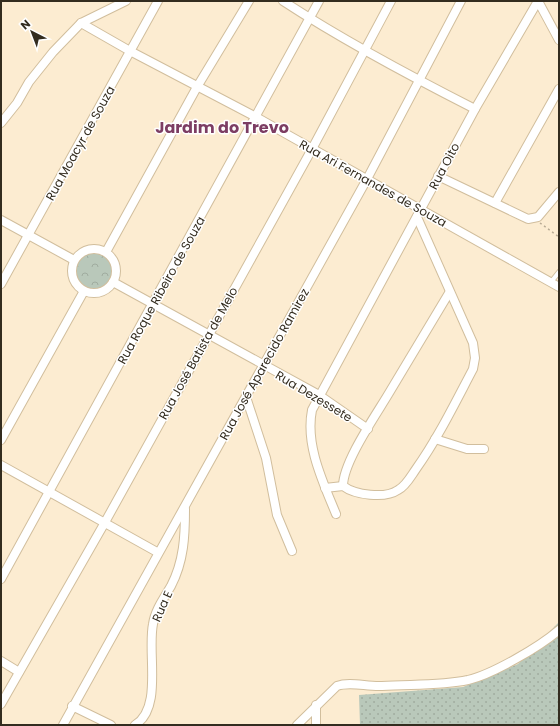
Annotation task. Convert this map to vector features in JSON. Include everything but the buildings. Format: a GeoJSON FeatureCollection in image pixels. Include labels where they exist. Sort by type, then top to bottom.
{"type":"FeatureCollection","features":[{"type":"Feature","properties":{"kind":"street"},"geometry":{"type":"LineString","coordinates":[[1,123],[17,103],[29,82],[53,52],[81,23],[126,1]]}},
{"type":"Feature","properties":{"kind":"street","name":"Rua Moacyr de Souza"},"geometry":{"type":"LineString","coordinates":[[1,284],[158,1]]}},
{"type":"Feature","properties":{"kind":"street"},"geometry":{"type":"LineString","coordinates":[[106,252],[197,87],[249,1]]}},
{"type":"Feature","properties":{"kind":"street"},"geometry":{"type":"LineString","coordinates":[[283,1],[310,19],[418,80],[475,109]]}},
{"type":"Feature","properties":{"kind":"street","name":"Rua Roque Ribeiro de Souza"},"geometry":{"type":"LineString","coordinates":[[1,579],[319,1]]}},
{"type":"Feature","properties":{"kind":"street","name":"Rua José Batista de Melo"},"geometry":{"type":"LineString","coordinates":[[1,704],[104,524],[208,334],[312,149],[364,49],[391,1]]}},
{"type":"Feature","properties":{"kind":"street","name":"Rua José Aparecido Ramirez"},"geometry":{"type":"LineString","coordinates":[[63,725],[72,706],[158,552],[185,508],[367,179],[461,1]]}},
{"type":"Feature","properties":{"kind":"street"},"geometry":{"type":"LineString","coordinates":[[538,1],[559,40]]}},
{"type":"Feature","properties":{"kind":"street","name":"Rua Oito"},"geometry":{"type":"LineString","coordinates":[[336,514],[325,488],[312,444],[309,424],[312,410],[475,109],[538,1]]}},
{"type":"Feature","properties":{"kind":"street","name":"Rua Ari Fernandes de Souza"},"geometry":{"type":"LineString","coordinates":[[81,23],[197,87],[256,117],[367,179],[419,213],[559,287]]}},
{"type":"Feature","properties":{"kind":"street"},"geometry":{"type":"LineString","coordinates":[[495,204],[559,89]]}},
{"type":"Feature","properties":{"kind":"street"},"geometry":{"type":"LineString","coordinates":[[438,176],[528,219],[538,217],[559,192]]}},
{"type":"Feature","properties":{"kind":"street"},"geometry":{"type":"LineString","coordinates":[[325,488],[343,486],[358,494],[391,493],[399,490],[410,477],[435,439],[473,369],[475,350],[450,293],[419,213]]}},
{"type":"Feature","properties":{"kind":"street"},"geometry":{"type":"LineString","coordinates":[[1,220],[74,260]]}},
{"type":"Feature","properties":{"kind":"street"},"geometry":{"type":"LineString","coordinates":[[92,249],[106,252],[114,263],[116,269],[113,282],[109,287],[97,293],[84,291],[78,287],[72,274],[74,260],[85,250],[92,249]]}},
{"type":"Feature","properties":{"kind":"street","name":"Rua Dezessete"},"geometry":{"type":"LineString","coordinates":[[113,282],[153,303],[263,366],[319,395],[368,429]]}},
{"type":"Feature","properties":{"kind":"street"},"geometry":{"type":"LineString","coordinates":[[1,440],[84,291]]}},
{"type":"Feature","properties":{"kind":"street"},"geometry":{"type":"LineString","coordinates":[[343,486],[348,465],[416,345],[450,293]]}},
{"type":"Feature","properties":{"kind":"street"},"geometry":{"type":"LineString","coordinates":[[246,397],[266,458],[277,515],[292,551]]}},
{"type":"Feature","properties":{"kind":"street"},"geometry":{"type":"LineString","coordinates":[[435,439],[467,449],[484,449]]}},
{"type":"Feature","properties":{"kind":"street"},"geometry":{"type":"LineString","coordinates":[[1,465],[50,491],[104,524],[158,552]]}},
{"type":"Feature","properties":{"kind":"street","name":"Rua E"},"geometry":{"type":"LineString","coordinates":[[135,725],[146,714],[152,700],[153,624],[160,603],[171,586],[181,562],[185,534],[185,508]]}},
{"type":"Feature","properties":{"kind":"street"},"geometry":{"type":"LineString","coordinates":[[297,725],[336,686],[343,683],[379,686],[436,684],[468,680],[502,665],[536,646],[559,630]]}},
{"type":"Feature","properties":{"kind":"street"},"geometry":{"type":"LineString","coordinates":[[1,661],[19,672]]}},
{"type":"Feature","properties":{"kind":"street"},"geometry":{"type":"LineString","coordinates":[[316,705],[316,725]]}},
{"type":"Feature","properties":{"kind":"street"},"geometry":{"type":"LineString","coordinates":[[72,706],[111,725]]}},
{"type":"Feature","properties":{"kind":"lane"},"geometry":{"type":"LineString","coordinates":[[551,282],[559,272]]}},
{"type":"Feature","properties":{"kind":"path"},"geometry":{"type":"LineString","coordinates":[[534,219],[559,237]]}},
{"type":"Feature","properties":{"kind":"green space"},"geometry":{"type":"Polygon","coordinates":[[[94,250],[109,256],[115,271],[109,286],[94,292],[79,286],[73,271],[79,256],[94,250]]]}},
{"type":"Feature","properties":{"kind":"green space"},"geometry":{"type":"Polygon","coordinates":[[[559,622],[559,725],[360,725],[359,695],[463,687],[518,664],[559,622]]]}},
{"type":"Feature","properties":{"kind":"district","name":"Jardim do Trevo"},"geometry":{"type":"Point","coordinates":[222,127]}}]}
